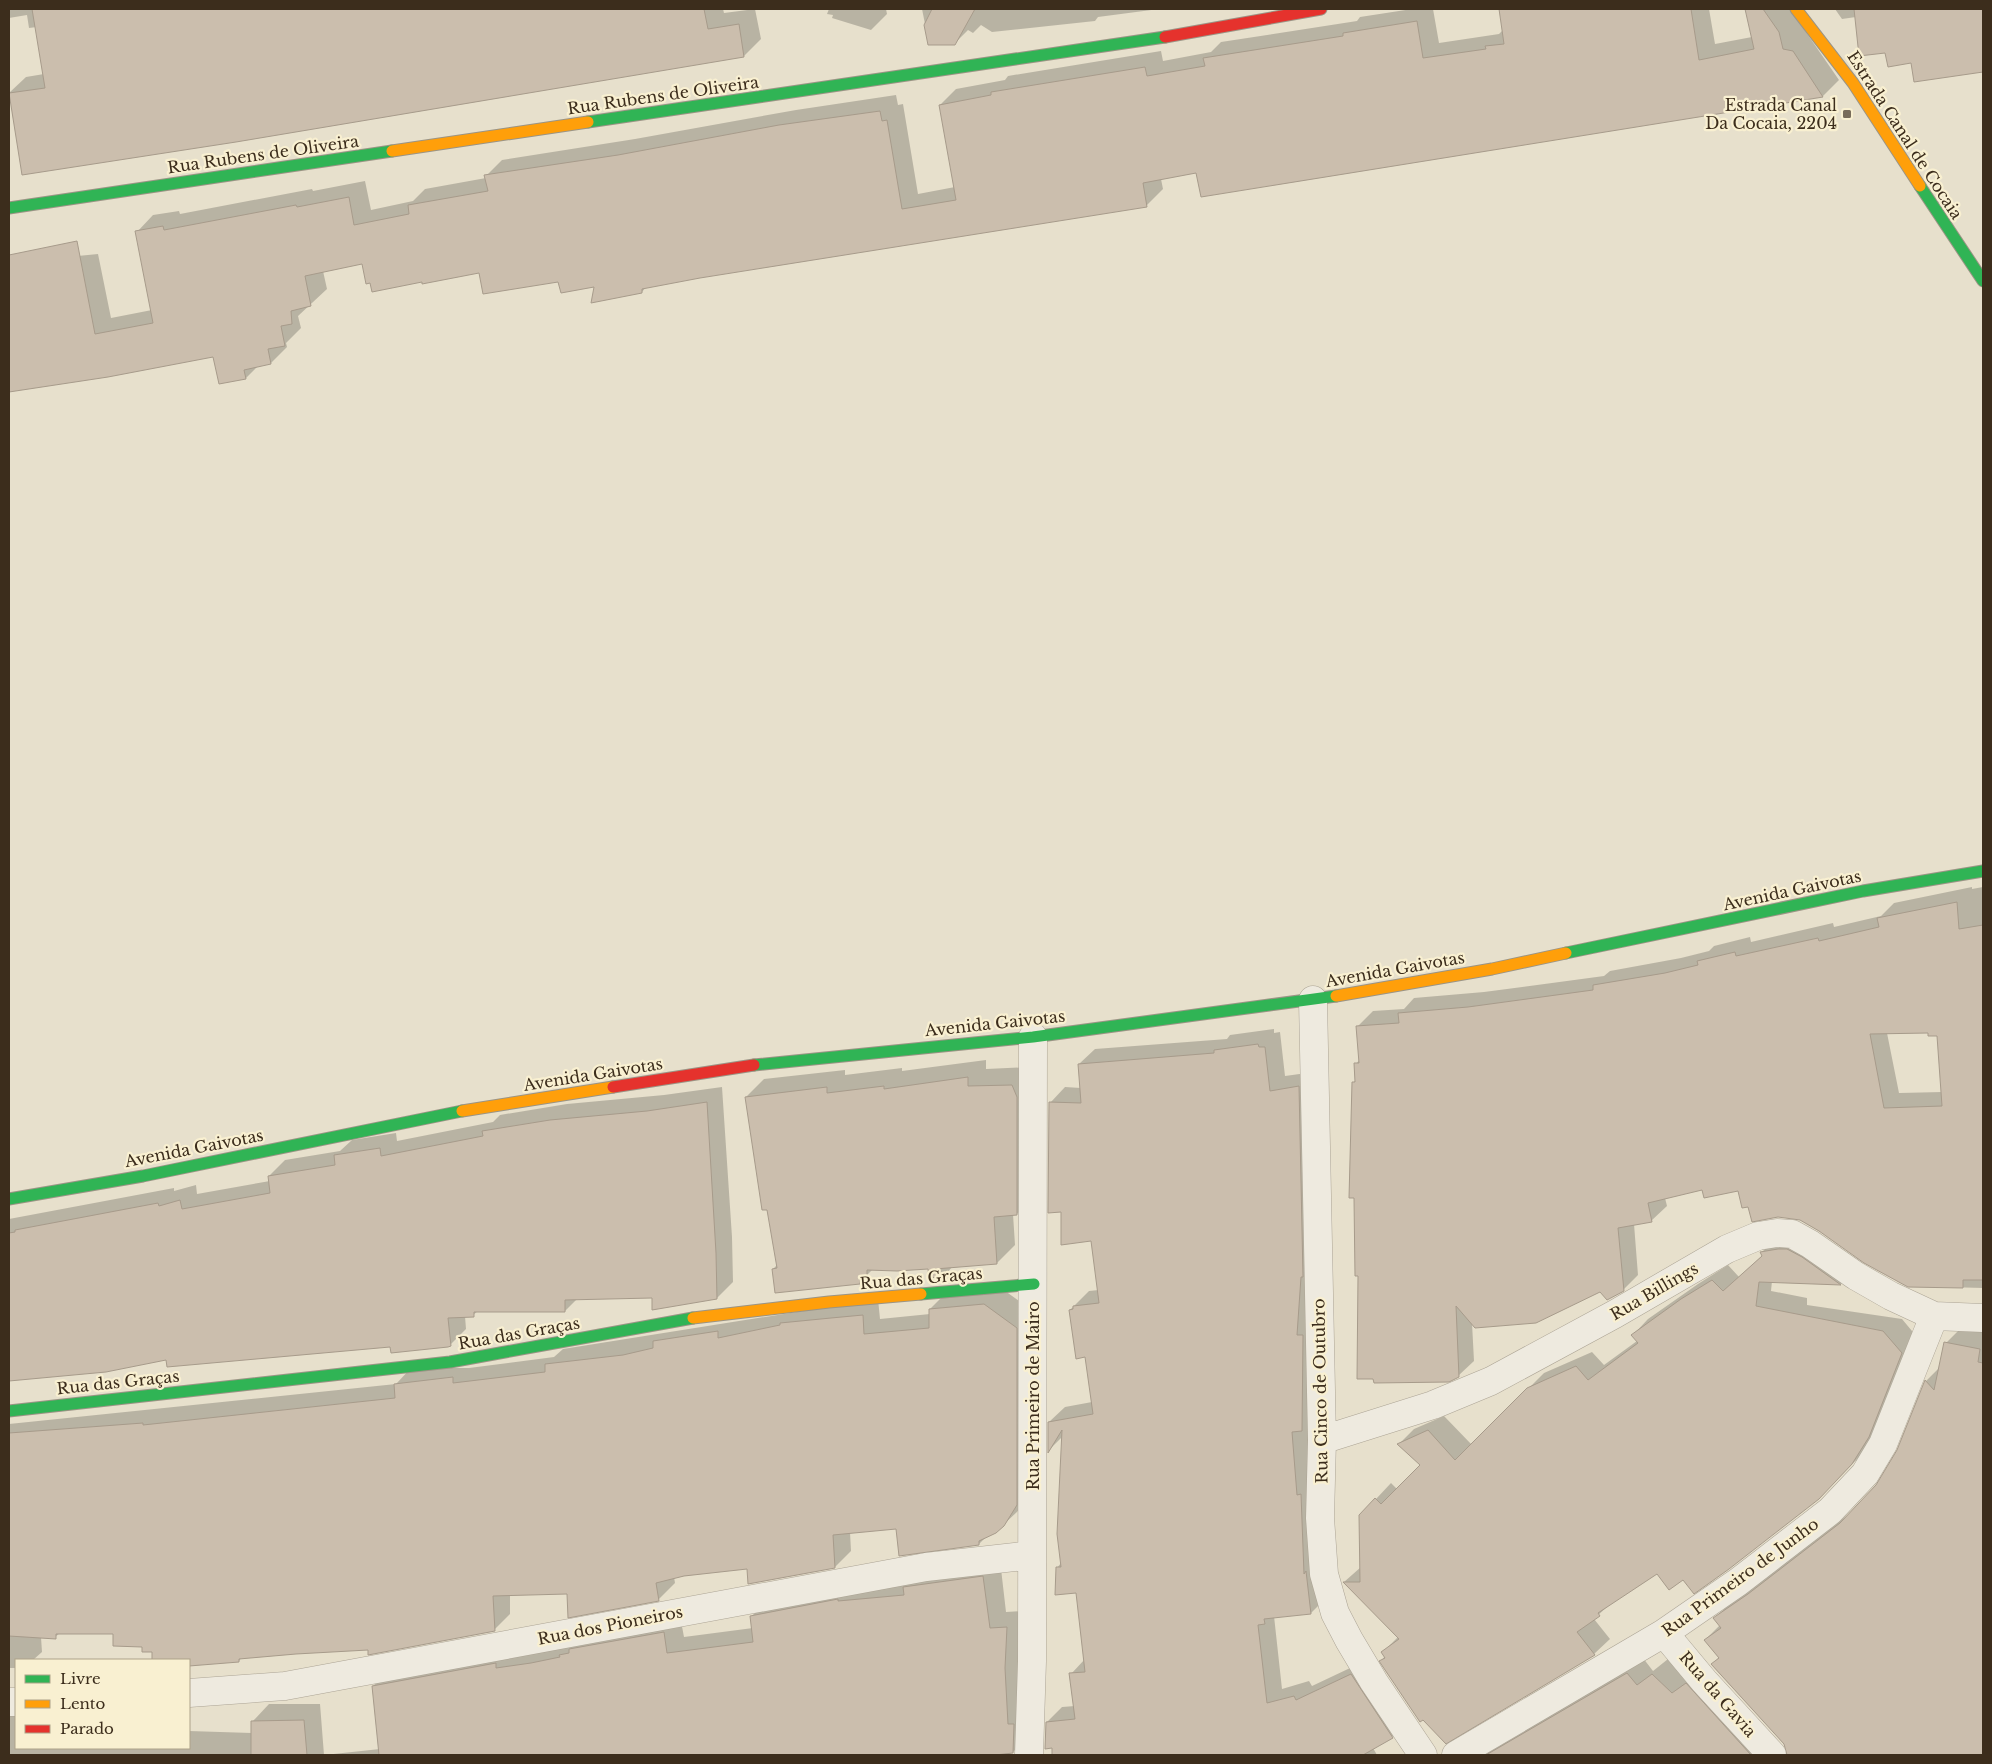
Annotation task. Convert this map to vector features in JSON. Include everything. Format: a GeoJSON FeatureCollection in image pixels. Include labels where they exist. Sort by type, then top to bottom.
{"type":"FeatureCollection","features":[{"type":"Feature","properties":{"kind":"street","name":"Rua Rubens de Oliveira"},"geometry":{"type":"LineString","coordinates":[[9,208],[1186,34],[1322,9]]}},
{"type":"Feature","properties":{"kind":"street","name":"Estrada Canal de Cocaia"},"geometry":{"type":"LineString","coordinates":[[1796,9],[1828,48],[1860,93],[1951,237],[1983,281]]}},
{"type":"Feature","properties":{"kind":"street","name":"Avenida Gaivotas"},"geometry":{"type":"LineString","coordinates":[[9,1199],[143,1176],[456,1112],[744,1066],[1033,1037],[1313,1000],[1492,969],[1863,891],[1983,871]]}},
{"type":"Feature","properties":{"kind":"street","name":"Rua Cinco de Outubro"},"geometry":{"type":"LineString","coordinates":[[1313,1000],[1322,1440],[1320,1518],[1324,1574],[1335,1613],[1374,1682],[1423,1755]]}},
{"type":"Feature","properties":{"kind":"street","name":"Rua Primeiro de Mairo"},"geometry":{"type":"LineString","coordinates":[[1029,1755],[1032,1661],[1033,1037]]}},
{"type":"Feature","properties":{"kind":"street","name":"Rua Billings"},"geometry":{"type":"LineString","coordinates":[[1322,1440],[1432,1405],[1491,1381],[1614,1314],[1727,1249],[1758,1236],[1777,1233],[1792,1234],[1810,1244],[1856,1276],[1934,1316],[1983,1318]]}},
{"type":"Feature","properties":{"kind":"street","name":"Rua das Graças"},"geometry":{"type":"LineString","coordinates":[[9,1411],[450,1362],[694,1318],[829,1302],[1034,1284]]}},
{"type":"Feature","properties":{"kind":"street","name":"Rua Primeiro de Junho"},"geometry":{"type":"LineString","coordinates":[[1456,1755],[1664,1633],[1738,1582],[1830,1511],[1865,1474],[1883,1444],[1934,1316]]}},
{"type":"Feature","properties":{"kind":"street","name":"Rua dos Pioneiros"},"geometry":{"type":"LineString","coordinates":[[190,1693],[285,1686],[926,1567],[1032,1555]]}},
{"type":"Feature","properties":{"kind":"street","name":"Rua da Gavia"},"geometry":{"type":"LineString","coordinates":[[1664,1633],[1704,1681],[1772,1755]]}},
{"type":"Feature","properties":{"kind":"building"},"geometry":{"type":"Polygon","coordinates":[[[32,9],[704,9],[708,29],[739,24],[744,57],[236,142],[22,175],[9,93],[45,88],[32,9]]]}},
{"type":"Feature","properties":{"kind":"building"},"geometry":{"type":"Polygon","coordinates":[[[932,9],[975,9],[955,45],[928,45],[924,25],[932,9]]]}},
{"type":"Feature","properties":{"kind":"building"},"geometry":{"type":"Polygon","coordinates":[[[1499,9],[1691,9],[1699,60],[1754,49],[1745,9],[1763,9],[1779,32],[1783,49],[1793,51],[1823,97],[1201,197],[1196,173],[1143,183],[1147,207],[700,278],[642,289],[642,293],[591,303],[594,287],[561,293],[558,282],[483,294],[479,273],[372,292],[370,283],[366,284],[362,264],[305,276],[311,306],[291,311],[292,324],[281,326],[285,346],[268,349],[271,364],[244,370],[246,379],[219,384],[213,357],[108,377],[9,392],[9,255],[77,241],[95,334],[153,323],[135,231],[163,226],[164,230],[349,197],[354,225],[409,214],[408,205],[488,191],[484,175],[618,155],[779,125],[880,111],[882,121],[887,120],[902,209],[956,200],[939,105],[991,95],[991,92],[1145,67],[1147,76],[1205,66],[1203,58],[1343,36],[1343,33],[1417,21],[1423,58],[1486,49],[1485,46],[1504,44],[1499,9]]]}},
{"type":"Feature","properties":{"kind":"building"},"geometry":{"type":"Polygon","coordinates":[[[1854,9],[1983,9],[1983,72],[1914,82],[1911,63],[1888,67],[1885,53],[1859,56],[1854,9]]]}},
{"type":"Feature","properties":{"kind":"building"},"geometry":{"type":"Polygon","coordinates":[[[1957,902],[1959,929],[1983,925],[1983,1280],[1963,1280],[1963,1288],[1908,1287],[1864,1263],[1800,1220],[1778,1217],[1752,1222],[1748,1207],[1742,1208],[1738,1191],[1704,1198],[1702,1190],[1648,1203],[1652,1222],[1618,1228],[1624,1291],[1607,1300],[1600,1292],[1536,1323],[1475,1328],[1456,1306],[1459,1377],[1449,1382],[1374,1383],[1373,1379],[1357,1379],[1358,1276],[1355,1276],[1354,1198],[1349,1198],[1352,1082],[1355,1082],[1354,1063],[1359,1063],[1356,1026],[1399,1023],[1398,1013],[1468,1007],[1593,990],[1593,985],[1665,973],[1698,965],[1697,961],[1735,952],[1736,956],[1818,938],[1819,941],[1879,927],[1877,918],[1957,902]],[[1928,1033],[1870,1034],[1884,1108],[1942,1106],[1937,1036],[1928,1036],[1928,1033]]]}},
{"type":"Feature","properties":{"kind":"building"},"geometry":{"type":"Polygon","coordinates":[[[1258,1044],[1259,1047],[1265,1047],[1270,1091],[1299,1086],[1303,1277],[1301,1277],[1297,1335],[1303,1335],[1302,1431],[1292,1432],[1297,1495],[1301,1494],[1304,1574],[1306,1571],[1311,1614],[1264,1619],[1265,1624],[1258,1625],[1267,1703],[1294,1696],[1296,1700],[1351,1674],[1393,1738],[1363,1755],[1052,1755],[1052,1748],[1045,1749],[1046,1722],[1075,1719],[1069,1673],[1085,1672],[1076,1593],[1055,1595],[1056,1567],[1061,1567],[1057,1534],[1062,1430],[1048,1453],[1048,1422],[1093,1414],[1085,1357],[1076,1359],[1069,1310],[1073,1309],[1073,1306],[1099,1303],[1091,1241],[1061,1245],[1061,1212],[1048,1213],[1049,1102],[1081,1103],[1078,1064],[1214,1053],[1214,1050],[1258,1044]]]}},
{"type":"Feature","properties":{"kind":"building"},"geometry":{"type":"Polygon","coordinates":[[[968,1077],[968,1086],[1012,1085],[1017,1097],[1017,1215],[994,1217],[997,1264],[935,1269],[945,1276],[929,1278],[928,1269],[867,1270],[867,1277],[860,1277],[860,1284],[775,1293],[772,1269],[777,1268],[767,1210],[762,1210],[745,1097],[827,1087],[827,1093],[884,1086],[884,1089],[968,1077]]]}},
{"type":"Feature","properties":{"kind":"building"},"geometry":{"type":"Polygon","coordinates":[[[707,1102],[717,1299],[652,1310],[652,1298],[565,1300],[565,1312],[474,1312],[474,1317],[448,1318],[451,1346],[448,1347],[391,1353],[390,1347],[167,1367],[166,1360],[106,1372],[9,1381],[9,1233],[15,1232],[15,1230],[158,1203],[159,1206],[180,1200],[182,1209],[270,1193],[268,1176],[335,1165],[334,1155],[380,1148],[381,1156],[483,1136],[482,1131],[550,1120],[647,1111],[707,1102]]]}},
{"type":"Feature","properties":{"kind":"building"},"geometry":{"type":"Polygon","coordinates":[[[1787,1249],[1802,1257],[1841,1285],[1759,1282],[1756,1306],[1883,1331],[1902,1353],[1869,1437],[1852,1464],[1819,1499],[1694,1594],[1683,1580],[1669,1590],[1657,1574],[1598,1613],[1600,1616],[1577,1632],[1595,1655],[1446,1744],[1423,1720],[1420,1722],[1379,1661],[1385,1658],[1381,1652],[1399,1639],[1343,1582],[1360,1582],[1359,1515],[1375,1498],[1381,1504],[1420,1465],[1397,1444],[1428,1430],[1455,1460],[1527,1388],[1576,1366],[1588,1380],[1638,1343],[1631,1335],[1681,1299],[1712,1280],[1723,1291],[1762,1256],[1760,1252],[1787,1249]]]}},
{"type":"Feature","properties":{"kind":"building"},"geometry":{"type":"Polygon","coordinates":[[[984,1304],[1017,1328],[1017,1505],[1004,1526],[996,1533],[979,1541],[979,1545],[899,1556],[896,1529],[833,1535],[835,1568],[748,1584],[747,1569],[684,1576],[656,1583],[659,1601],[568,1618],[567,1594],[493,1596],[495,1631],[368,1655],[368,1650],[296,1654],[239,1659],[239,1662],[190,1666],[190,1659],[152,1659],[152,1652],[142,1652],[142,1647],[113,1646],[113,1634],[56,1634],[56,1639],[9,1636],[9,1433],[143,1423],[143,1425],[395,1398],[394,1384],[453,1377],[453,1383],[545,1372],[545,1364],[623,1355],[653,1348],[653,1341],[718,1331],[718,1338],[780,1325],[780,1323],[863,1315],[864,1334],[929,1328],[929,1309],[984,1304]]]}},
{"type":"Feature","properties":{"kind":"building"},"geometry":{"type":"Polygon","coordinates":[[[1944,1342],[1980,1349],[1978,1362],[1983,1363],[1983,1755],[1787,1755],[1784,1744],[1711,1664],[1719,1658],[1704,1640],[1721,1628],[1713,1618],[1748,1594],[1840,1523],[1876,1485],[1897,1450],[1925,1380],[1934,1390],[1944,1342]]]}},
{"type":"Feature","properties":{"kind":"building"},"geometry":{"type":"Polygon","coordinates":[[[983,1576],[990,1628],[1007,1627],[1005,1668],[1008,1724],[1014,1724],[1013,1753],[995,1755],[379,1755],[372,1686],[496,1663],[496,1668],[531,1663],[560,1657],[559,1655],[569,1653],[569,1649],[664,1632],[667,1653],[753,1642],[750,1616],[838,1599],[838,1601],[904,1595],[903,1587],[983,1576]]]}},
{"type":"Feature","properties":{"kind":"building"},"geometry":{"type":"Polygon","coordinates":[[[1627,1673],[1637,1685],[1652,1674],[1672,1693],[1686,1683],[1751,1755],[1486,1755],[1627,1673]]]}},
{"type":"Feature","properties":{"kind":"building"},"geometry":{"type":"Polygon","coordinates":[[[304,1720],[307,1755],[251,1755],[251,1721],[304,1720]]]}},
{"type":"Feature","properties":{"kind":"traffic: fast"},"geometry":{"type":"LineString","coordinates":[[588,122],[1165,37]]}},
{"type":"Feature","properties":{"kind":"traffic: fast"},"geometry":{"type":"LineString","coordinates":[[9,208],[392,151]]}},
{"type":"Feature","properties":{"kind":"traffic: fast"},"geometry":{"type":"LineString","coordinates":[[1920,186],[1983,281]]}},
{"type":"Feature","properties":{"kind":"traffic: fast"},"geometry":{"type":"LineString","coordinates":[[1566,953],[1863,891],[1983,871]]}},
{"type":"Feature","properties":{"kind":"traffic: fast"},"geometry":{"type":"LineString","coordinates":[[754,1065],[1033,1037],[1336,996]]}},
{"type":"Feature","properties":{"kind":"traffic: fast"},"geometry":{"type":"LineString","coordinates":[[9,1199],[143,1176],[462,1111]]}},
{"type":"Feature","properties":{"kind":"traffic: fast"},"geometry":{"type":"LineString","coordinates":[[921,1294],[1034,1284]]}},
{"type":"Feature","properties":{"kind":"traffic: fast"},"geometry":{"type":"LineString","coordinates":[[9,1411],[450,1362],[693,1318]]}},
{"type":"Feature","properties":{"kind":"traffic: slow"},"geometry":{"type":"LineString","coordinates":[[1796,9],[1853,83],[1920,186]]}},
{"type":"Feature","properties":{"kind":"traffic: slow"},"geometry":{"type":"LineString","coordinates":[[392,151],[588,122]]}},
{"type":"Feature","properties":{"kind":"traffic: slow"},"geometry":{"type":"LineString","coordinates":[[1336,996],[1492,969],[1566,953]]}},
{"type":"Feature","properties":{"kind":"traffic: slow"},"geometry":{"type":"LineString","coordinates":[[462,1111],[613,1087]]}},
{"type":"Feature","properties":{"kind":"traffic: slow"},"geometry":{"type":"LineString","coordinates":[[693,1318],[829,1302],[921,1294]]}},
{"type":"Feature","properties":{"kind":"traffic: jam"},"geometry":{"type":"LineString","coordinates":[[1165,37],[1321,9]]}},
{"type":"Feature","properties":{"kind":"traffic: jam"},"geometry":{"type":"LineString","coordinates":[[613,1087],[754,1065]]}},
{"type":"Feature","properties":{"kind":"place","name":"Estrada Canal Da Cocaia, 2204"},"geometry":{"type":"Point","coordinates":[1847,114]}}]}
